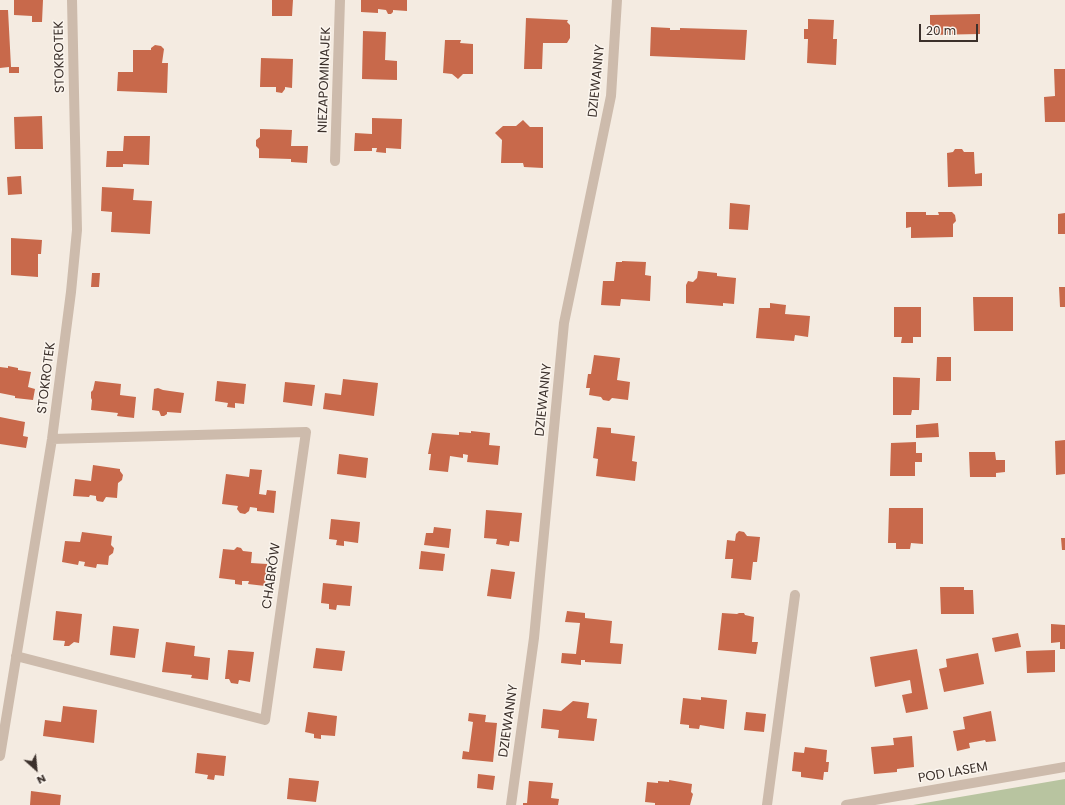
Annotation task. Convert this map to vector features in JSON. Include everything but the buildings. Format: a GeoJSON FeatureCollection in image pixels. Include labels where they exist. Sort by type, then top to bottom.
{"type":"FeatureCollection","features":[{"type":"Feature","properties":{"kind":"street","name":"STOKROTEK"},"geometry":{"type":"LineString","coordinates":[[0,756],[52,439],[71,292],[76,230],[72,0]]}},
{"type":"Feature","properties":{"kind":"street","name":"NIEZAPOMINAJEK"},"geometry":{"type":"LineString","coordinates":[[335,161],[340,0]]}},
{"type":"Feature","properties":{"kind":"street","name":"DZIEWANNY"},"geometry":{"type":"LineString","coordinates":[[511,805],[534,638],[564,323],[612,96],[617,0]]}},
{"type":"Feature","properties":{"kind":"street","name":"CHABRÓW"},"geometry":{"type":"LineString","coordinates":[[16,656],[265,720],[306,432],[52,439]]}},
{"type":"Feature","properties":{"kind":"street"},"geometry":{"type":"LineString","coordinates":[[767,805],[796,595]]}},
{"type":"Feature","properties":{"kind":"street","name":"POD LASEM"},"geometry":{"type":"LineString","coordinates":[[846,805],[1065,767]]}},
{"type":"Feature","properties":{"kind":"green space"},"geometry":{"type":"Polygon","coordinates":[[[1065,779],[1065,805],[913,805],[1065,779]]]}}]}
